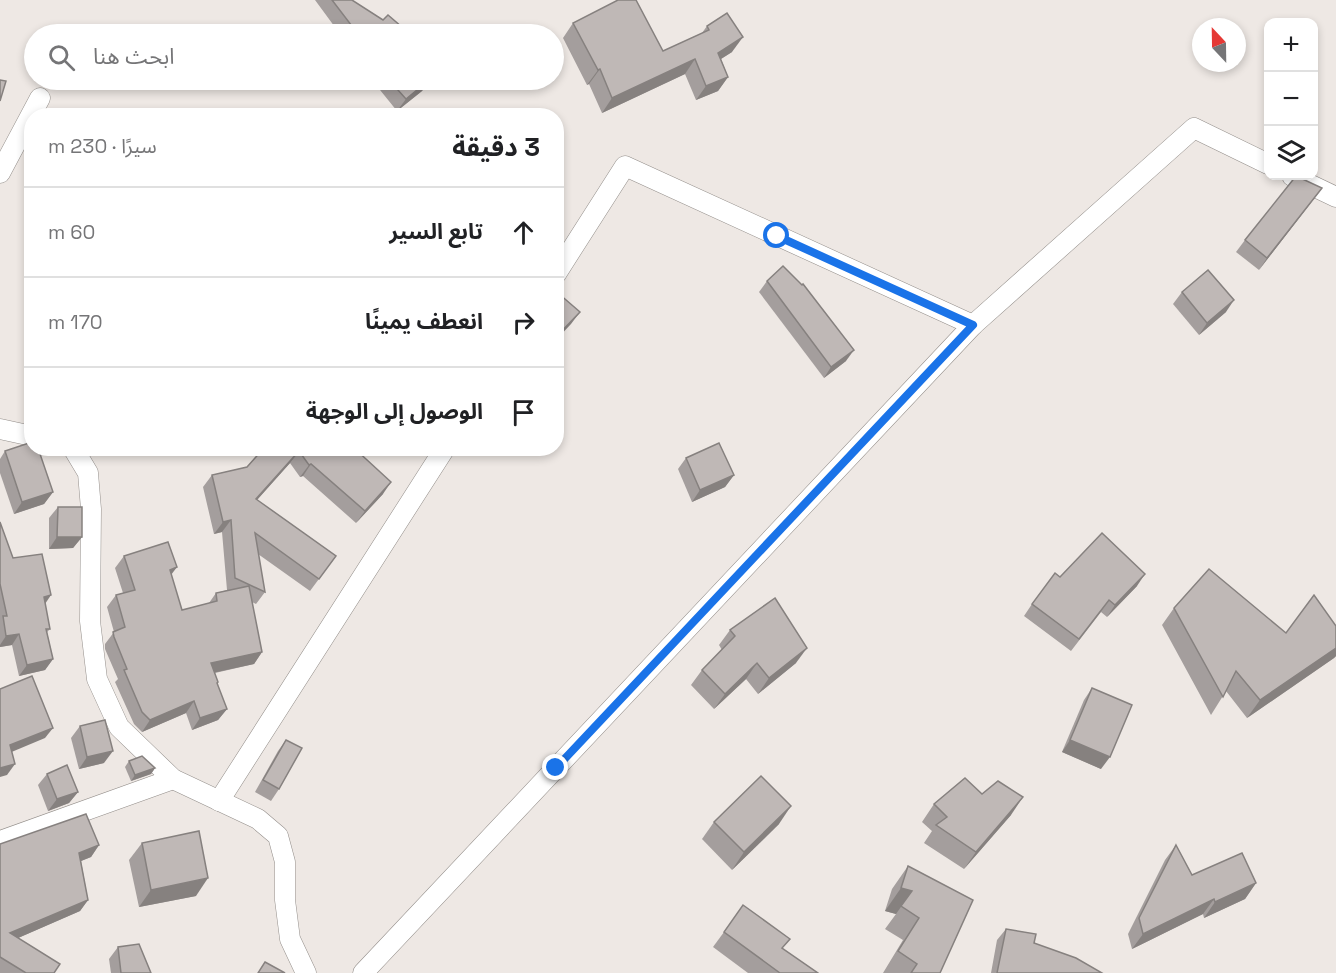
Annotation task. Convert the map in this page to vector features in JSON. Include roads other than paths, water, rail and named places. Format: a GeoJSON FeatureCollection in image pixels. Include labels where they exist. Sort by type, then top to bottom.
{"type":"FeatureCollection","features":[{"type":"Feature","properties":{"kind":"street"},"geometry":{"type":"LineString","coordinates":[[35,108],[40,98]]}},
{"type":"Feature","properties":{"kind":"street"},"geometry":{"type":"LineString","coordinates":[[0,173],[24,128]]}},
{"type":"Feature","properties":{"kind":"street"},"geometry":{"type":"LineString","coordinates":[[363,973],[973,325],[1194,128],[1264,162]]}},
{"type":"Feature","properties":{"kind":"street"},"geometry":{"type":"LineString","coordinates":[[564,261],[625,166],[973,325]]}},
{"type":"Feature","properties":{"kind":"street"},"geometry":{"type":"LineString","coordinates":[[1301,180],[1336,196]]}},
{"type":"Feature","properties":{"kind":"street"},"geometry":{"type":"LineString","coordinates":[[0,429],[24,434]]}},
{"type":"Feature","properties":{"kind":"street"},"geometry":{"type":"LineString","coordinates":[[78,456],[88,473],[91,509],[90,621],[97,680],[119,726],[173,779],[258,819],[278,836],[285,862],[285,900],[290,939],[306,973]]}},
{"type":"Feature","properties":{"kind":"street"},"geometry":{"type":"LineString","coordinates":[[219,801],[440,456]]}},
{"type":"Feature","properties":{"kind":"street"},"geometry":{"type":"LineString","coordinates":[[0,841],[173,779]]}}]}
